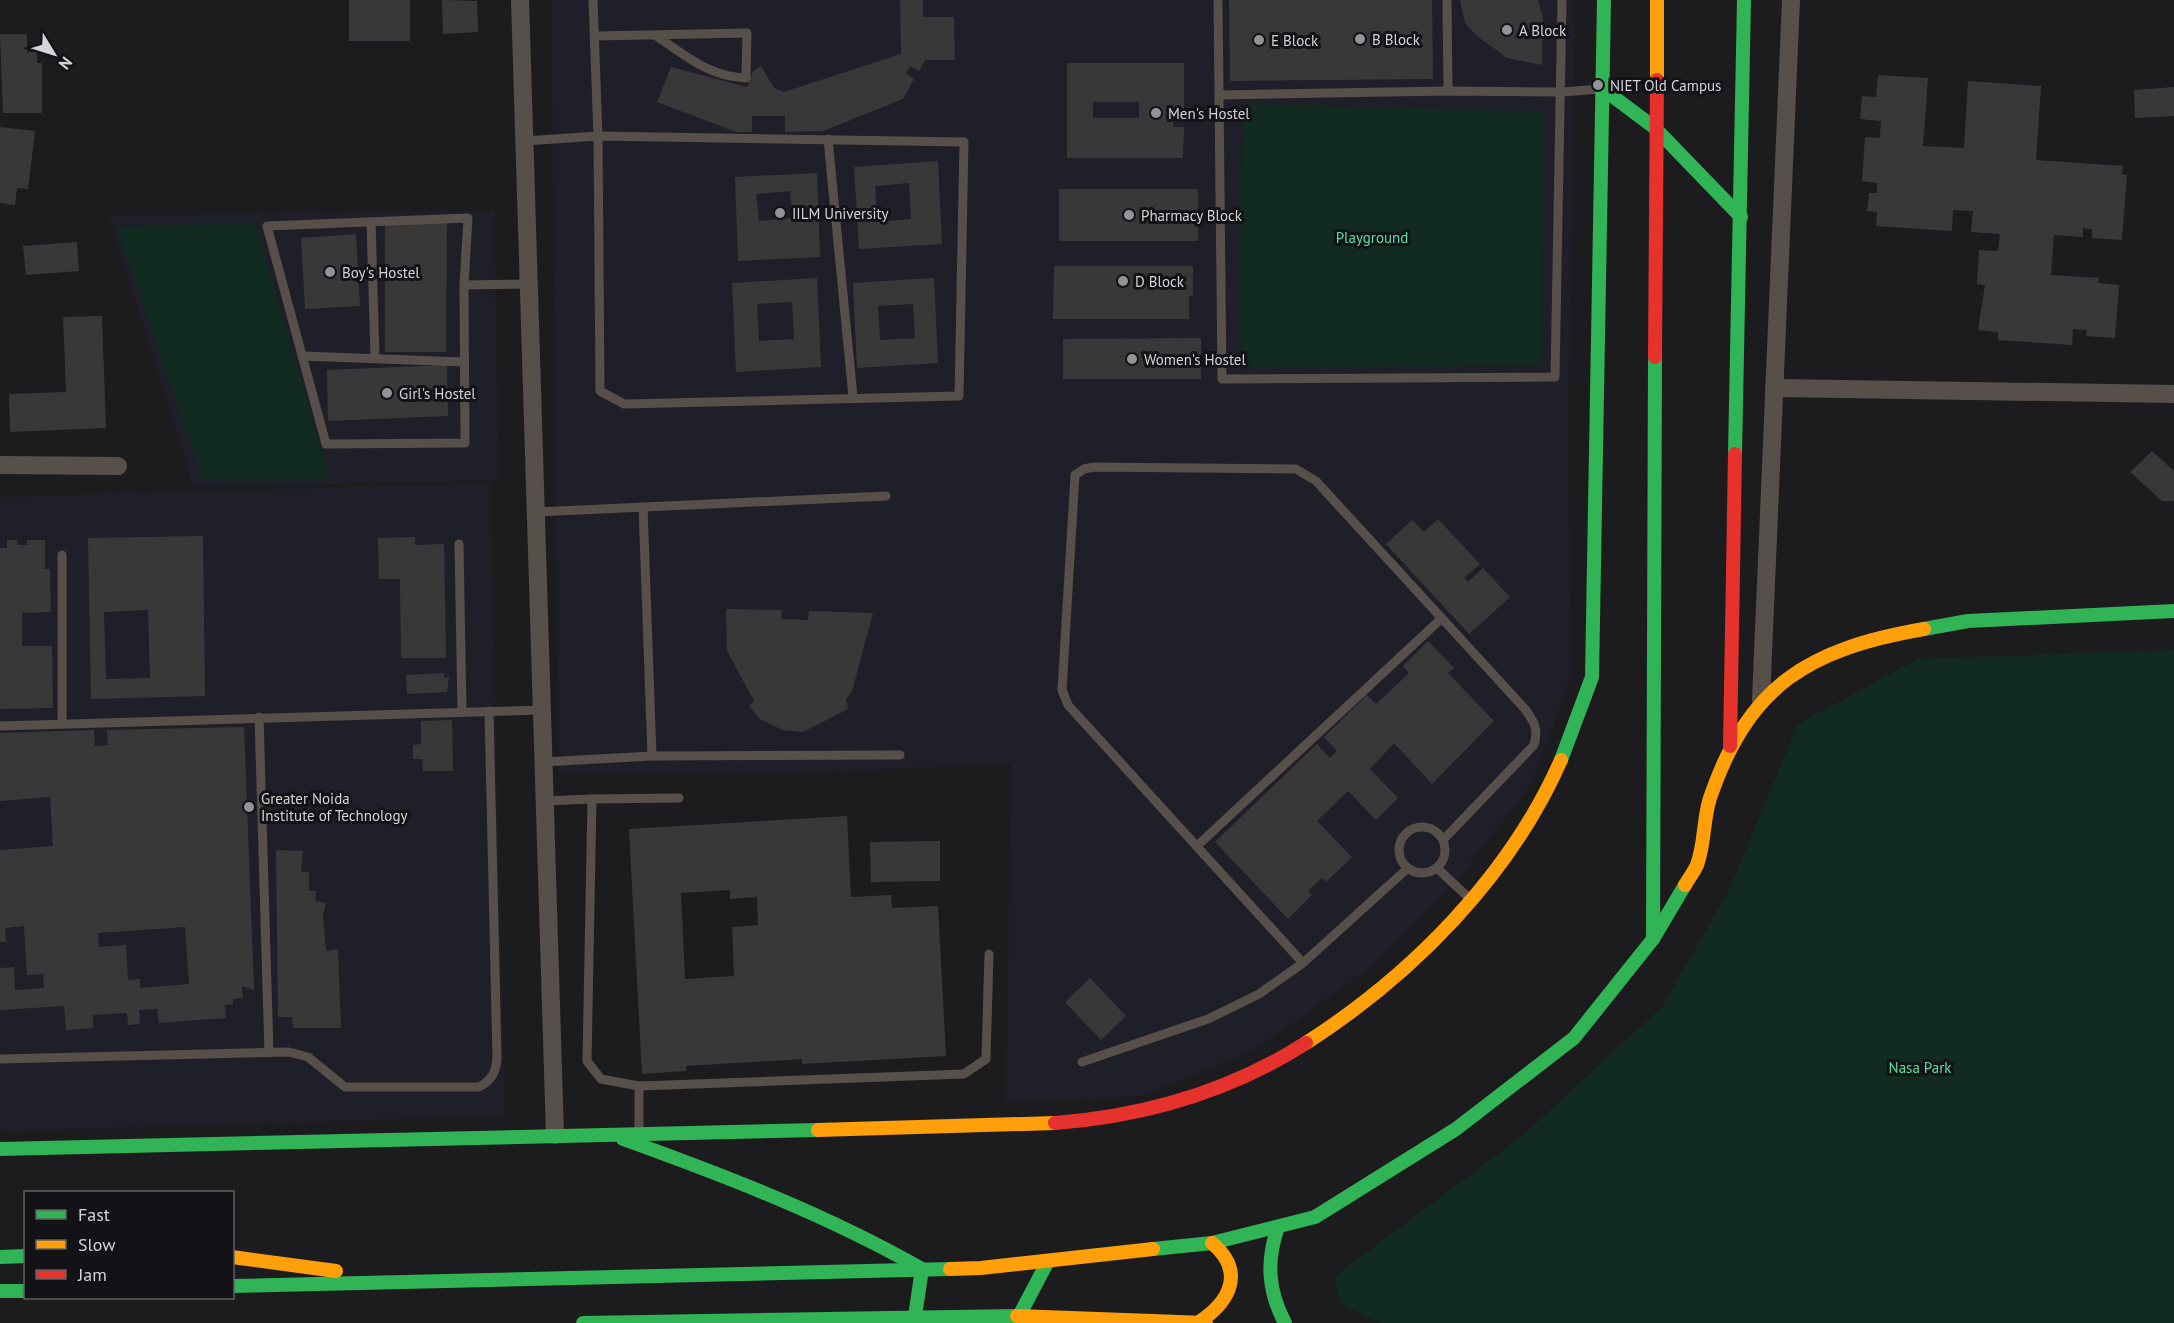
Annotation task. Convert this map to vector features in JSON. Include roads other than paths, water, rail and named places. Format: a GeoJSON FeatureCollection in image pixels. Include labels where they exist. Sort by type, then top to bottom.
{"type":"FeatureCollection","features":[{"type":"Feature","properties":{"kind":"street"},"geometry":{"type":"LineString","coordinates":[[520,0],[555,1135]]}},
{"type":"Feature","properties":{"kind":"street"},"geometry":{"type":"LineString","coordinates":[[0,1149],[1016,1125],[1088,1121],[1186,1100],[1248,1076],[1308,1044],[1382,988],[1493,877],[1527,827],[1564,751],[1592,677],[1604,0]]}},
{"type":"Feature","properties":{"kind":"street"},"geometry":{"type":"LineString","coordinates":[[1653,939],[1657,0]]}},
{"type":"Feature","properties":{"kind":"street"},"geometry":{"type":"LineString","coordinates":[[1730,746],[1744,0]]}},
{"type":"Feature","properties":{"kind":"street"},"geometry":{"type":"LineString","coordinates":[[1761,700],[1791,0]]}},
{"type":"Feature","properties":{"kind":"street"},"geometry":{"type":"LineString","coordinates":[[1604,89],[1655,128],[1741,217]]}},
{"type":"Feature","properties":{"kind":"street"},"geometry":{"type":"LineString","coordinates":[[1774,388],[2174,394]]}},
{"type":"Feature","properties":{"kind":"street"},"geometry":{"type":"LineString","coordinates":[[0,465],[118,466]]}},
{"type":"Feature","properties":{"kind":"street"},"geometry":{"type":"LineString","coordinates":[[234,1286],[981,1268],[1212,1243],[1315,1217],[1456,1129],[1574,1038],[1653,939],[1696,864],[1709,800],[1730,746],[1761,700],[1801,668],[1839,650],[1893,634],[1968,621],[2174,611]]}},
{"type":"Feature","properties":{"kind":"street"},"geometry":{"type":"LineString","coordinates":[[608,1134],[761,1189],[871,1239],[922,1269]]}},
{"type":"Feature","properties":{"kind":"street"},"geometry":{"type":"LineString","coordinates":[[1278,1227],[1269,1249],[1269,1276],[1271,1294],[1285,1323]]}},
{"type":"Feature","properties":{"kind":"street"},"geometry":{"type":"LineString","coordinates":[[1199,1322],[1222,1303],[1231,1289],[1233,1275],[1228,1259],[1222,1250],[1212,1243]]}},
{"type":"Feature","properties":{"kind":"street"},"geometry":{"type":"LineString","coordinates":[[0,1257],[24,1256]]}},
{"type":"Feature","properties":{"kind":"street"},"geometry":{"type":"LineString","coordinates":[[234,1257],[417,1281]]}},
{"type":"Feature","properties":{"kind":"street"},"geometry":{"type":"LineString","coordinates":[[1019,1316],[1048,1261]]}},
{"type":"Feature","properties":{"kind":"street"},"geometry":{"type":"LineString","coordinates":[[909,1320],[922,1269]]}},
{"type":"Feature","properties":{"kind":"street"},"geometry":{"type":"LineString","coordinates":[[0,1291],[24,1291]]}},
{"type":"Feature","properties":{"kind":"street"},"geometry":{"type":"LineString","coordinates":[[583,1323],[909,1320],[1019,1316],[1206,1323]]}},
{"type":"Feature","properties":{"kind":"lane"},"geometry":{"type":"LineString","coordinates":[[524,141],[598,136],[964,142],[959,396],[624,404],[600,391],[598,136],[593,0]]}},
{"type":"Feature","properties":{"kind":"lane"},"geometry":{"type":"LineString","coordinates":[[1218,0],[1222,379],[1555,377],[1562,0]]}},
{"type":"Feature","properties":{"kind":"lane"},"geometry":{"type":"LineString","coordinates":[[1448,0],[1448,91]]}},
{"type":"Feature","properties":{"kind":"lane"},"geometry":{"type":"LineString","coordinates":[[595,36],[655,34],[747,33],[746,78],[729,77],[707,70],[655,34]]}},
{"type":"Feature","properties":{"kind":"lane"},"geometry":{"type":"LineString","coordinates":[[1219,95],[1448,91],[1562,92],[1604,89]]}},
{"type":"Feature","properties":{"kind":"lane"},"geometry":{"type":"LineString","coordinates":[[828,139],[853,397]]}},
{"type":"Feature","properties":{"kind":"lane"},"geometry":{"type":"LineString","coordinates":[[468,218],[464,285],[465,443],[326,444],[267,226],[468,218]]}},
{"type":"Feature","properties":{"kind":"lane"},"geometry":{"type":"LineString","coordinates":[[371,222],[375,358]]}},
{"type":"Feature","properties":{"kind":"lane"},"geometry":{"type":"LineString","coordinates":[[464,285],[529,284]]}},
{"type":"Feature","properties":{"kind":"lane"},"geometry":{"type":"LineString","coordinates":[[302,356],[464,362]]}},
{"type":"Feature","properties":{"kind":"lane"},"geometry":{"type":"LineString","coordinates":[[1303,963],[1068,705],[1062,690],[1075,475],[1094,467],[1296,469],[1305,472],[1525,709],[1538,733],[1534,745],[1527,754],[1443,840]]}},
{"type":"Feature","properties":{"kind":"lane"},"geometry":{"type":"LineString","coordinates":[[536,512],[886,496]]}},
{"type":"Feature","properties":{"kind":"lane"},"geometry":{"type":"LineString","coordinates":[[643,507],[652,756]]}},
{"type":"Feature","properties":{"kind":"lane"},"geometry":{"type":"LineString","coordinates":[[459,544],[462,712]]}},
{"type":"Feature","properties":{"kind":"lane"},"geometry":{"type":"LineString","coordinates":[[62,555],[62,724]]}},
{"type":"Feature","properties":{"kind":"lane"},"geometry":{"type":"LineString","coordinates":[[1197,846],[1442,618]]}},
{"type":"Feature","properties":{"kind":"lane"},"geometry":{"type":"LineString","coordinates":[[0,726],[542,710]]}},
{"type":"Feature","properties":{"kind":"lane"},"geometry":{"type":"LineString","coordinates":[[0,1059],[300,1054],[337,1082],[354,1088],[479,1087],[494,1075],[497,1058],[489,711]]}},
{"type":"Feature","properties":{"kind":"lane"},"geometry":{"type":"LineString","coordinates":[[259,717],[269,1053]]}},
{"type":"Feature","properties":{"kind":"lane"},"geometry":{"type":"LineString","coordinates":[[543,762],[652,756],[900,754]]}},
{"type":"Feature","properties":{"kind":"lane"},"geometry":{"type":"LineString","coordinates":[[544,801],[679,798]]}},
{"type":"Feature","properties":{"kind":"lane"},"geometry":{"type":"LineString","coordinates":[[592,799],[587,1061],[602,1079],[639,1086],[964,1074],[986,1059],[989,954]]}},
{"type":"Feature","properties":{"kind":"lane"},"geometry":{"type":"LineString","coordinates":[[1426,826],[1439,833],[1443,840],[1445,855],[1437,868],[1423,873],[1408,868],[1400,856],[1401,841],[1411,829],[1426,826]]}},
{"type":"Feature","properties":{"kind":"lane"},"geometry":{"type":"LineString","coordinates":[[1082,1062],[1208,1018],[1259,994],[1303,963],[1408,868]]}},
{"type":"Feature","properties":{"kind":"lane"},"geometry":{"type":"LineString","coordinates":[[1437,868],[1471,901]]}},
{"type":"Feature","properties":{"kind":"lane"},"geometry":{"type":"LineString","coordinates":[[639,1086],[639,1133]]}},
{"type":"Feature","properties":{"kind":"place","name":"A Block"},"geometry":{"type":"Point","coordinates":[1507,30]}},
{"type":"Feature","properties":{"kind":"place","name":"B Block"},"geometry":{"type":"Point","coordinates":[1360,39]}},
{"type":"Feature","properties":{"kind":"place","name":"E Block"},"geometry":{"type":"Point","coordinates":[1259,40]}},
{"type":"Feature","properties":{"kind":"place","name":"NIET Old Campus"},"geometry":{"type":"Point","coordinates":[1598,85]}},
{"type":"Feature","properties":{"kind":"place","name":"Men's Hostel"},"geometry":{"type":"Point","coordinates":[1156,113]}},
{"type":"Feature","properties":{"kind":"place","name":"IILM University"},"geometry":{"type":"Point","coordinates":[780,213]}},
{"type":"Feature","properties":{"kind":"place","name":"Pharmacy Block"},"geometry":{"type":"Point","coordinates":[1129,215]}},
{"type":"Feature","properties":{"kind":"place","name":"Boy's Hostel"},"geometry":{"type":"Point","coordinates":[330,272]}},
{"type":"Feature","properties":{"kind":"place","name":"D Block"},"geometry":{"type":"Point","coordinates":[1123,281]}},
{"type":"Feature","properties":{"kind":"place","name":"Women's Hostel"},"geometry":{"type":"Point","coordinates":[1132,359]}},
{"type":"Feature","properties":{"kind":"place","name":"Girl's Hostel"},"geometry":{"type":"Point","coordinates":[387,393]}},
{"type":"Feature","properties":{"kind":"place","name":"Greater Noida Institute of Technology"},"geometry":{"type":"Point","coordinates":[249,807]}},
{"type":"Feature","properties":{"kind":"park label","name":"Playground"},"geometry":{"type":"Point","coordinates":[1372,237]}},
{"type":"Feature","properties":{"kind":"park label","name":"Nasa Park"},"geometry":{"type":"Point","coordinates":[1920,1067]}}]}
